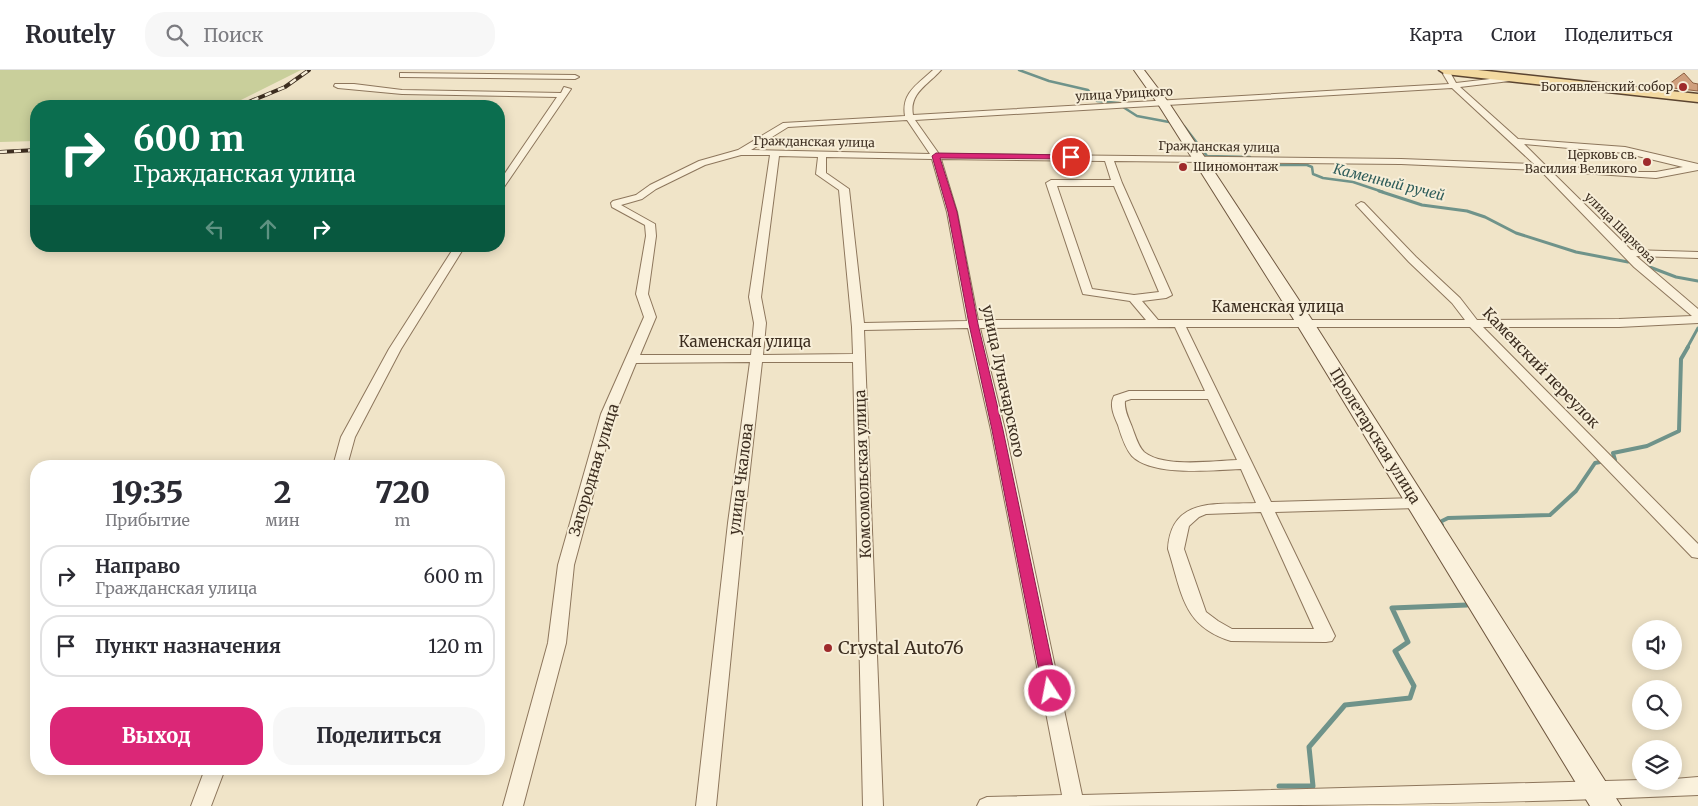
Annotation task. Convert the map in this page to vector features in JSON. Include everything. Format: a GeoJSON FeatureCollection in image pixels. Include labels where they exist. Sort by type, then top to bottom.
{"type":"FeatureCollection","features":[{"type":"Feature","properties":{"kind":"main road","name":"Пролетарская улица"},"geometry":{"type":"LineString","coordinates":[[1139,70],[1200,159],[1305,323],[1601,798]]}},
{"type":"Feature","properties":{"kind":"main road"},"geometry":{"type":"LineString","coordinates":[[1445,70],[1698,98]]}},
{"type":"Feature","properties":{"kind":"street"},"geometry":{"type":"LineString","coordinates":[[476,76],[482,70]]}},
{"type":"Feature","properties":{"kind":"street"},"geometry":{"type":"LineString","coordinates":[[909,117],[907,105],[912,94],[937,70]]}},
{"type":"Feature","properties":{"kind":"street"},"geometry":{"type":"LineString","coordinates":[[1450,70],[1447,74],[1454,86]]}},
{"type":"Feature","properties":{"kind":"street"},"geometry":{"type":"LineString","coordinates":[[405,72],[476,76],[578,73]]}},
{"type":"Feature","properties":{"kind":"street"},"geometry":{"type":"LineString","coordinates":[[505,179],[578,73]]}},
{"type":"Feature","properties":{"kind":"street","name":"улица Урицкого"},"geometry":{"type":"LineString","coordinates":[[741,152],[786,125],[1454,86],[1515,78]]}},
{"type":"Feature","properties":{"kind":"street"},"geometry":{"type":"LineString","coordinates":[[338,86],[360,86],[377,90],[420,93],[562,95]]}},
{"type":"Feature","properties":{"kind":"street","name":"улица Шаркова"},"geometry":{"type":"LineString","coordinates":[[1454,86],[1516,141],[1638,265],[1698,315]]}},
{"type":"Feature","properties":{"kind":"street","name":"улица Луначарского"},"geometry":{"type":"LineString","coordinates":[[909,117],[936,156],[952,212],[1074,805]]}},
{"type":"Feature","properties":{"kind":"street","name":"Гражданская улица"},"geometry":{"type":"LineString","coordinates":[[1516,141],[1625,150],[1696,167]]}},
{"type":"Feature","properties":{"kind":"street","name":"Гражданская улица"},"geometry":{"type":"LineString","coordinates":[[741,152],[822,156],[1200,159],[1540,166],[1639,175],[1670,173],[1696,167]]}},
{"type":"Feature","properties":{"kind":"street","name":"Загородная улица"},"geometry":{"type":"LineString","coordinates":[[513,806],[558,643],[566,565],[608,414],[650,317],[642,294],[651,236],[650,224],[615,205],[620,201],[639,197],[653,187],[702,163],[741,152]]}},
{"type":"Feature","properties":{"kind":"street","name":"улица Чкалова"},"geometry":{"type":"LineString","coordinates":[[706,806],[736,523],[760,323],[755,297],[775,153]]}},
{"type":"Feature","properties":{"kind":"street","name":"Комсомольская улица"},"geometry":{"type":"LineString","coordinates":[[822,156],[820,174],[844,189],[858,327],[873,806]]}},
{"type":"Feature","properties":{"kind":"street"},"geometry":{"type":"LineString","coordinates":[[1109,158],[1117,183],[1166,294],[1134,298],[1087,292],[1051,183],[1117,183]]}},
{"type":"Feature","properties":{"kind":"street","name":"Каменский переулок"},"geometry":{"type":"LineString","coordinates":[[1361,205],[1419,266],[1442,286],[1474,323],[1698,553]]}},
{"type":"Feature","properties":{"kind":"street"},"geometry":{"type":"LineString","coordinates":[[342,460],[348,437],[395,349],[456,252]]}},
{"type":"Feature","properties":{"kind":"street"},"geometry":{"type":"LineString","coordinates":[[1628,253],[1698,255]]}},
{"type":"Feature","properties":{"kind":"street"},"geometry":{"type":"LineString","coordinates":[[1134,298],[1154,324]]}},
{"type":"Feature","properties":{"kind":"street","name":"Каменская улица"},"geometry":{"type":"LineString","coordinates":[[858,327],[974,324],[1619,323],[1698,319]]}},
{"type":"Feature","properties":{"kind":"street"},"geometry":{"type":"LineString","coordinates":[[1179,324],[1213,395],[1265,507],[1326,636],[1231,635],[1212,626],[1197,612],[1176,549],[1176,539],[1182,525],[1194,514],[1204,510],[1265,507],[1417,503]]}},
{"type":"Feature","properties":{"kind":"street","name":"Каменская улица"},"geometry":{"type":"LineString","coordinates":[[632,359],[859,358]]}},
{"type":"Feature","properties":{"kind":"street"},"geometry":{"type":"LineString","coordinates":[[1213,395],[1129,395],[1119,399],[1118,406],[1136,452],[1148,461],[1164,464],[1192,465],[1245,464]]}},
{"type":"Feature","properties":{"kind":"street"},"geometry":{"type":"LineString","coordinates":[[201,806],[213,775]]}},
{"type":"Feature","properties":{"kind":"street"},"geometry":{"type":"LineString","coordinates":[[987,806],[1601,798],[1698,786]]}},
{"type":"Feature","properties":{"kind":"green space"},"geometry":{"type":"Polygon","coordinates":[[[0,70],[301,70],[241,100],[30,100],[30,141],[0,142],[0,70]]]}},
{"type":"Feature","properties":{"kind":"building","name":"Богоявленский собор"},"geometry":{"type":"Polygon","coordinates":[[[1684,73],[1693,83],[1698,84],[1698,91],[1665,87],[1684,73]]]}},
{"type":"Feature","properties":{"kind":"waterway","name":"Каменный ручей"},"geometry":{"type":"LineString","coordinates":[[1019,70],[1049,81],[1088,90],[1097,101],[1119,103]]}},
{"type":"Feature","properties":{"kind":"waterway","name":"Каменный ручей"},"geometry":{"type":"LineString","coordinates":[[1123,107],[1137,116],[1169,122]]}},
{"type":"Feature","properties":{"kind":"waterway","name":"Каменный ручей"},"geometry":{"type":"LineString","coordinates":[[1184,126],[1207,156],[1250,157]]}},
{"type":"Feature","properties":{"kind":"waterway","name":"Каменный ручей"},"geometry":{"type":"LineString","coordinates":[[1261,162],[1274,165],[1307,165],[1312,167],[1313,174],[1323,178],[1353,182],[1383,192]]}},
{"type":"Feature","properties":{"kind":"waterway","name":"Каменный ручей"},"geometry":{"type":"LineString","coordinates":[[1379,191],[1422,205],[1467,211],[1485,217],[1516,233],[1576,252],[1628,262]]}},
{"type":"Feature","properties":{"kind":"waterway","name":"Каменный ручей"},"geometry":{"type":"LineString","coordinates":[[1647,266],[1676,277],[1698,281]]}},
{"type":"Feature","properties":{"kind":"waterway"},"geometry":{"type":"LineString","coordinates":[[1687,348],[1698,328]]}},
{"type":"Feature","properties":{"kind":"waterway"},"geometry":{"type":"LineString","coordinates":[[1615,460],[1613,453],[1647,446],[1679,431],[1681,359],[1688,347]]}},
{"type":"Feature","properties":{"kind":"waterway"},"geometry":{"type":"LineString","coordinates":[[1442,525],[1440,522],[1448,518],[1550,515],[1576,491],[1595,463],[1600,462]]}},
{"type":"Feature","properties":{"kind":"waterway"},"geometry":{"type":"LineString","coordinates":[[1279,786],[1313,786],[1309,747],[1345,705],[1410,698],[1414,686],[1395,651],[1408,642],[1392,608],[1467,605]]}},
{"type":"Feature","properties":{"kind":"railway"},"geometry":{"type":"LineString","coordinates":[[254,100],[285,87],[309,70]]}},
{"type":"Feature","properties":{"kind":"railway"},"geometry":{"type":"LineString","coordinates":[[0,152],[30,150]]}},
{"type":"Feature","properties":{"kind":"place","name":"Богоявленский собор"},"geometry":{"type":"Point","coordinates":[1683,87]}},
{"type":"Feature","properties":{"kind":"place","name":"Церковь св. Василия Великого"},"geometry":{"type":"Point","coordinates":[1647,162]}},
{"type":"Feature","properties":{"kind":"place","name":"Шиномонтаж"},"geometry":{"type":"Point","coordinates":[1183,167]}},
{"type":"Feature","properties":{"kind":"place","name":"Crystal Auto76"},"geometry":{"type":"Point","coordinates":[828,648]}},
{"type":"Feature","properties":{"kind":"route"},"geometry":{"type":"LineString","coordinates":[[1050,691],[952,212],[936,156],[1071,157]]}}]}
